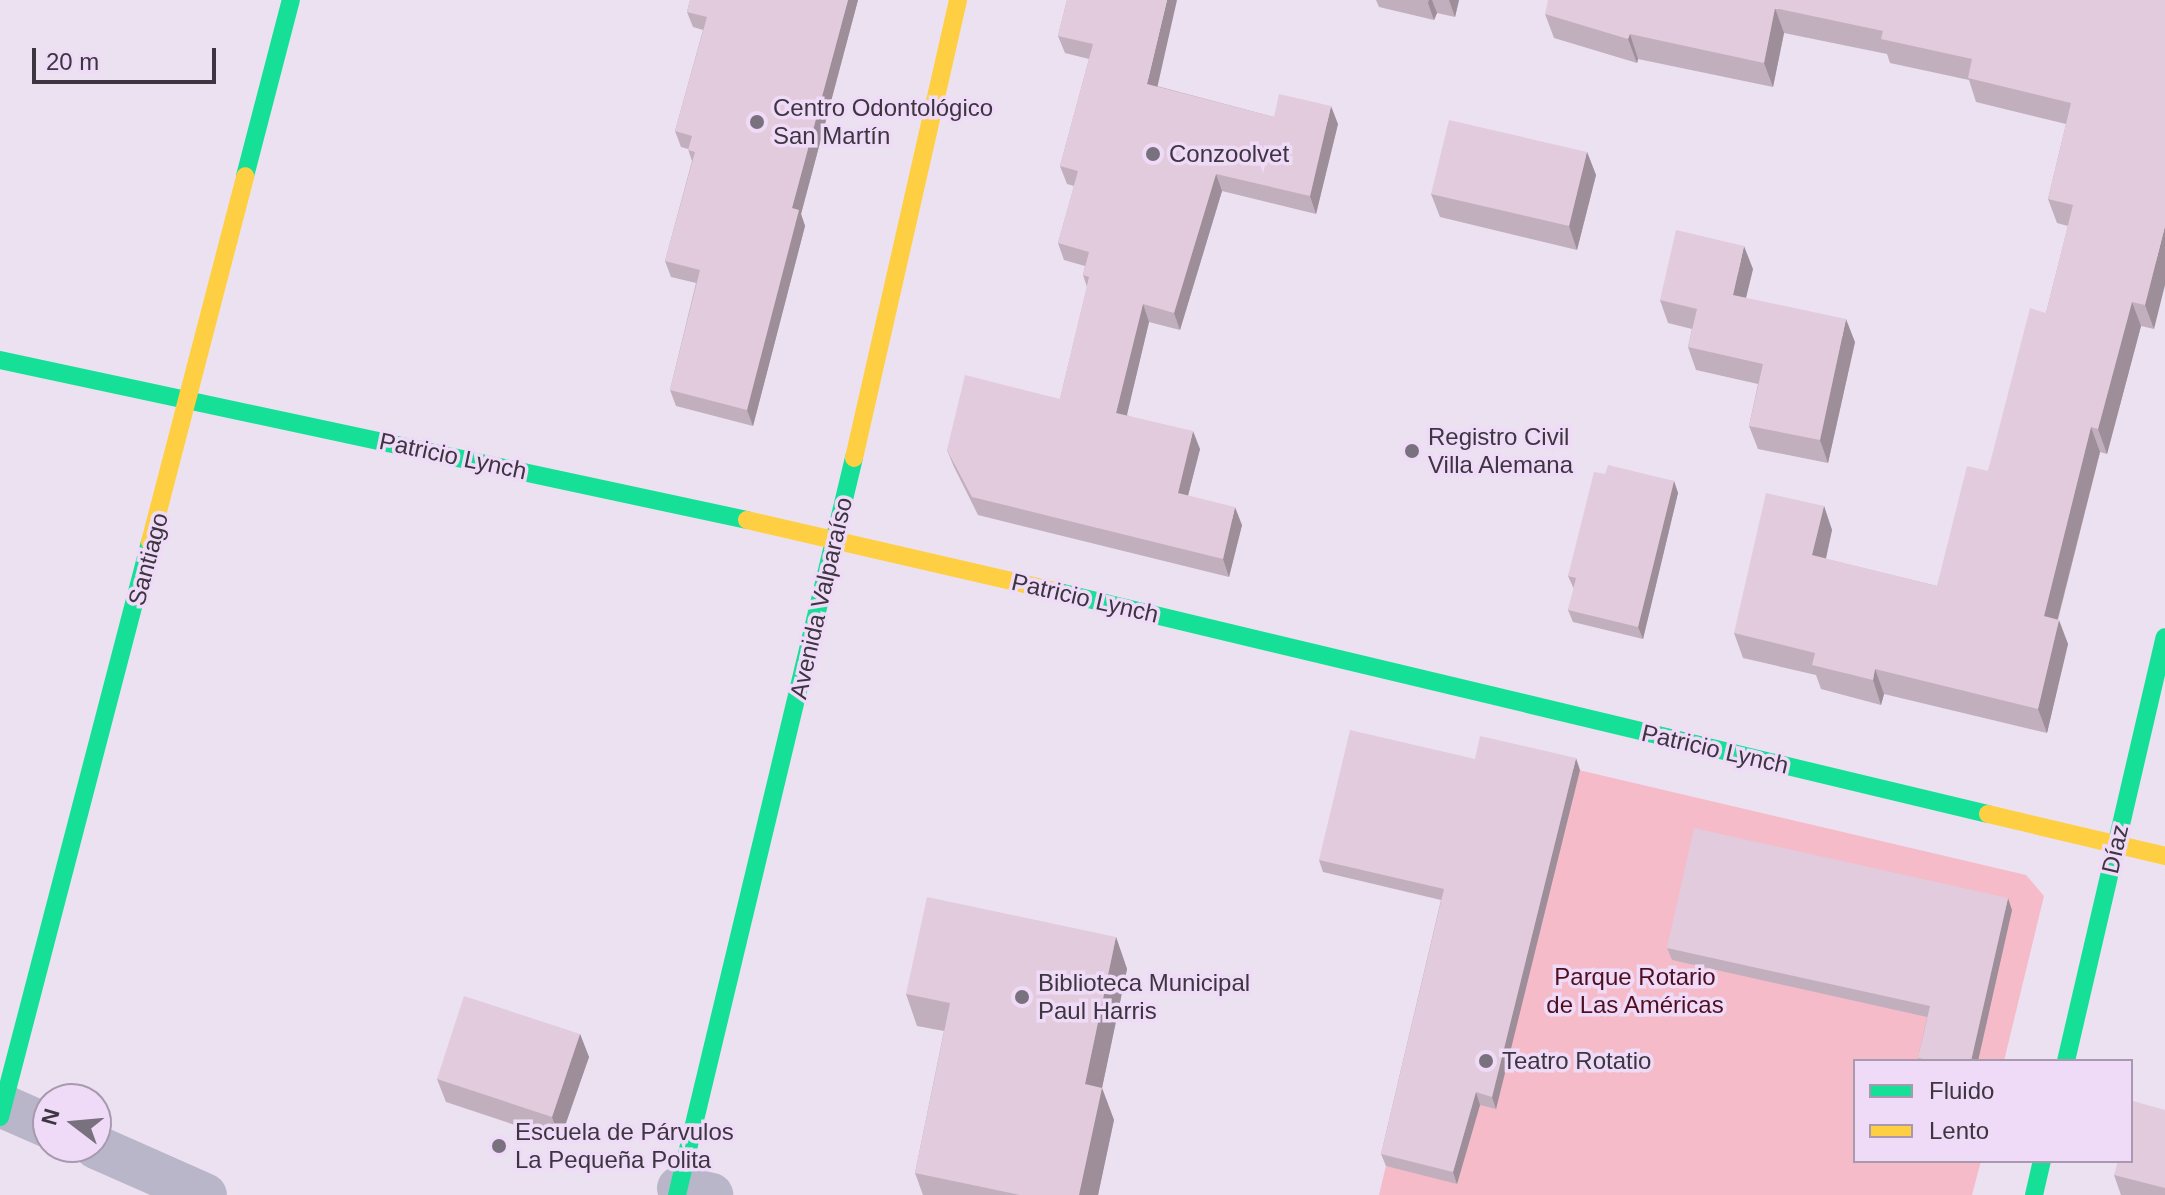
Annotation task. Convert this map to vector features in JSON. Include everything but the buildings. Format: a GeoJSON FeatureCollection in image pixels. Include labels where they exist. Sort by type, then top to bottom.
{"type":"FeatureCollection","features":[{"type":"Feature","properties":{"kind":"street","name":"Santiago"},"geometry":{"type":"LineString","coordinates":[[1,1109],[190,399],[291,0]]}},
{"type":"Feature","properties":{"kind":"street","name":"Avenida Valparaíso"},"geometry":{"type":"LineString","coordinates":[[689,1193],[958,0]]}},
{"type":"Feature","properties":{"kind":"street","name":"Patricio Lynch"},"geometry":{"type":"LineString","coordinates":[[0,360],[836,539],[2165,856]]}},
{"type":"Feature","properties":{"kind":"street","name":"Díaz"},"geometry":{"type":"LineString","coordinates":[[2066,1059],[2165,637]]}},
{"type":"Feature","properties":{"kind":"street"},"geometry":{"type":"LineString","coordinates":[[1,1109],[32,1120]]}},
{"type":"Feature","properties":{"kind":"street"},"geometry":{"type":"LineString","coordinates":[[112,1154],[205,1195]]}},
{"type":"Feature","properties":{"kind":"street"},"geometry":{"type":"LineString","coordinates":[[2034,1195],[2042,1163]]}},
{"type":"Feature","properties":{"kind":"green space","name":"Parque Rotario de Las Américas"},"geometry":{"type":"Polygon","coordinates":[[[1485,748],[2026,875],[2044,896],[2004,1059],[1853,1059],[1853,1163],[1980,1163],[1972,1195],[1379,1195],[1485,748]]]}},
{"type":"Feature","properties":{"kind":"traffic: fast"},"geometry":{"type":"LineString","coordinates":[[245,176],[291,0]]}},
{"type":"Feature","properties":{"kind":"traffic: fast"},"geometry":{"type":"LineString","coordinates":[[0,360],[747,520]]}},
{"type":"Feature","properties":{"kind":"traffic: fast"},"geometry":{"type":"LineString","coordinates":[[677,1195],[854,458]]}},
{"type":"Feature","properties":{"kind":"traffic: fast"},"geometry":{"type":"LineString","coordinates":[[0,1117],[150,542]]}},
{"type":"Feature","properties":{"kind":"traffic: fast"},"geometry":{"type":"LineString","coordinates":[[1059,592],[1988,814]]}},
{"type":"Feature","properties":{"kind":"traffic: fast"},"geometry":{"type":"LineString","coordinates":[[2066,1059],[2165,637]]}},
{"type":"Feature","properties":{"kind":"traffic: fast"},"geometry":{"type":"LineString","coordinates":[[2034,1195],[2042,1163]]}},
{"type":"Feature","properties":{"kind":"traffic: slow"},"geometry":{"type":"LineString","coordinates":[[854,458],[958,0]]}},
{"type":"Feature","properties":{"kind":"traffic: slow"},"geometry":{"type":"LineString","coordinates":[[150,542],[245,176]]}},
{"type":"Feature","properties":{"kind":"traffic: slow"},"geometry":{"type":"LineString","coordinates":[[747,520],[1059,592]]}},
{"type":"Feature","properties":{"kind":"traffic: slow"},"geometry":{"type":"LineString","coordinates":[[1988,814],[2165,856]]}},
{"type":"Feature","properties":{"kind":"place","name":"Centro Odontológico San Martín"},"geometry":{"type":"Point","coordinates":[757,122]}},
{"type":"Feature","properties":{"kind":"place","name":"Conzoolvet"},"geometry":{"type":"Point","coordinates":[1153,154]}},
{"type":"Feature","properties":{"kind":"place","name":"Registro Civil Villa Alemana"},"geometry":{"type":"Point","coordinates":[1412,451]}},
{"type":"Feature","properties":{"kind":"place","name":"Biblioteca Municipal Paul Harris"},"geometry":{"type":"Point","coordinates":[1022,997]}},
{"type":"Feature","properties":{"kind":"place","name":"Teatro Rotatio"},"geometry":{"type":"Point","coordinates":[1486,1061]}},
{"type":"Feature","properties":{"kind":"place","name":"Escuela de Párvulos La Pequeña Polita"},"geometry":{"type":"Point","coordinates":[499,1146]}}]}
